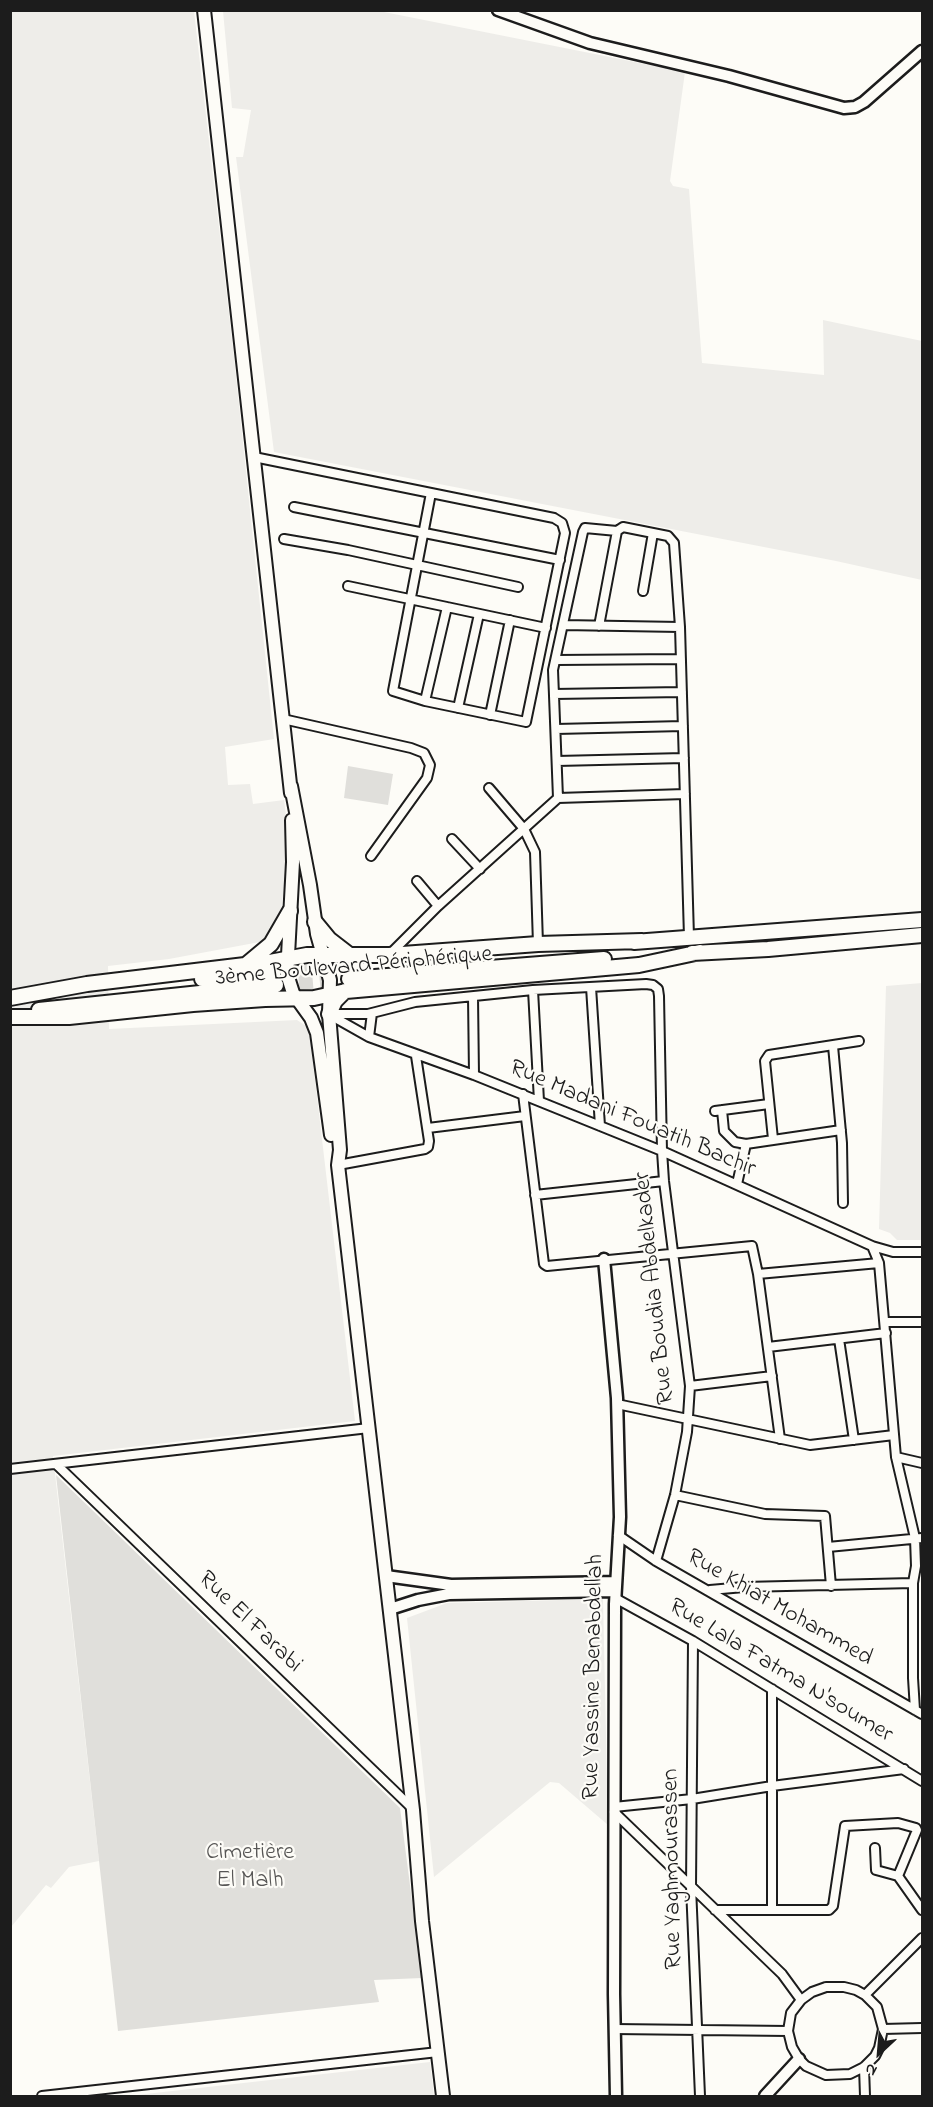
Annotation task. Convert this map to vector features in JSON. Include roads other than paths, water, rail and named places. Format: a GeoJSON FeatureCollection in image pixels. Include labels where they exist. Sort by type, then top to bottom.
{"type":"FeatureCollection","features":[{"type":"Feature","properties":{"kind":"highway"},"geometry":{"type":"LineString","coordinates":[[246,965],[272,944],[290,911]]}},
{"type":"Feature","properties":{"kind":"highway"},"geometry":{"type":"LineString","coordinates":[[10,999],[87,984],[246,965],[307,955],[323,956],[348,973],[642,941],[922,920]]}},
{"type":"Feature","properties":{"kind":"highway"},"geometry":{"type":"LineString","coordinates":[[315,922],[336,945],[348,973]]}},
{"type":"Feature","properties":{"kind":"highway","name":"3ème Boulevard Périphérique"},"geometry":{"type":"LineString","coordinates":[[10,1016],[69,1017],[193,1004],[314,998],[330,995],[348,973],[602,969],[672,959],[700,952],[768,949],[922,935]]}},
{"type":"Feature","properties":{"kind":"highway"},"geometry":{"type":"LineString","coordinates":[[329,1014],[348,973],[389,955],[538,944],[642,941]]}},
{"type":"Feature","properties":{"kind":"highway"},"geometry":{"type":"LineString","coordinates":[[10,999],[275,978],[10,1016]]}},
{"type":"Feature","properties":{"kind":"highway"},"geometry":{"type":"LineString","coordinates":[[69,1017],[72,1032]]}},
{"type":"Feature","properties":{"kind":"main road"},"geometry":{"type":"LineString","coordinates":[[204,10],[291,786],[315,922],[328,972],[329,1014],[340,1150],[338,1165]]}},
{"type":"Feature","properties":{"kind":"main road"},"geometry":{"type":"LineString","coordinates":[[291,786],[293,862],[287,959],[288,981],[297,999],[311,1018],[317,1033],[333,1150],[338,1165],[413,1809],[422,1921],[443,2097]]}},
{"type":"Feature","properties":{"kind":"street"},"geometry":{"type":"LineString","coordinates":[[498,10],[590,43],[729,76],[844,108],[864,102],[922,51]]}},
{"type":"Feature","properties":{"kind":"street"},"geometry":{"type":"LineString","coordinates":[[254,457],[432,493],[554,518],[562,523],[565,533],[526,722],[425,701],[395,693],[393,689],[432,493]]}},
{"type":"Feature","properties":{"kind":"street"},"geometry":{"type":"LineString","coordinates":[[294,507],[560,560]]}},
{"type":"Feature","properties":{"kind":"street"},"geometry":{"type":"LineString","coordinates":[[558,798],[554,670],[585,528],[617,531],[623,527],[668,536],[674,543],[680,627],[689,937]]}},
{"type":"Feature","properties":{"kind":"street"},"geometry":{"type":"LineString","coordinates":[[599,626],[617,531]]}},
{"type":"Feature","properties":{"kind":"street"},"geometry":{"type":"LineString","coordinates":[[643,591],[653,532]]}},
{"type":"Feature","properties":{"kind":"street"},"geometry":{"type":"LineString","coordinates":[[284,539],[519,587]]}},
{"type":"Feature","properties":{"kind":"street"},"geometry":{"type":"LineString","coordinates":[[348,586],[546,628]]}},
{"type":"Feature","properties":{"kind":"street"},"geometry":{"type":"LineString","coordinates":[[425,701],[447,607]]}},
{"type":"Feature","properties":{"kind":"street"},"geometry":{"type":"LineString","coordinates":[[458,708],[479,614]]}},
{"type":"Feature","properties":{"kind":"street"},"geometry":{"type":"LineString","coordinates":[[490,715],[510,620]]}},
{"type":"Feature","properties":{"kind":"street"},"geometry":{"type":"LineString","coordinates":[[563,625],[680,627]]}},
{"type":"Feature","properties":{"kind":"street"},"geometry":{"type":"LineString","coordinates":[[556,660],[681,659]]}},
{"type":"Feature","properties":{"kind":"street"},"geometry":{"type":"LineString","coordinates":[[554,694],[682,692]]}},
{"type":"Feature","properties":{"kind":"street"},"geometry":{"type":"LineString","coordinates":[[283,719],[411,748],[424,753],[430,765],[427,778],[371,856]]}},
{"type":"Feature","properties":{"kind":"street"},"geometry":{"type":"LineString","coordinates":[[556,729],[683,726]]}},
{"type":"Feature","properties":{"kind":"street"},"geometry":{"type":"LineString","coordinates":[[557,761],[684,758]]}},
{"type":"Feature","properties":{"kind":"street"},"geometry":{"type":"LineString","coordinates":[[489,788],[524,829],[534,852],[538,944]]}},
{"type":"Feature","properties":{"kind":"street"},"geometry":{"type":"LineString","coordinates":[[389,955],[438,906],[558,798],[685,794]]}},
{"type":"Feature","properties":{"kind":"street"},"geometry":{"type":"LineString","coordinates":[[452,839],[480,869]]}},
{"type":"Feature","properties":{"kind":"street"},"geometry":{"type":"LineString","coordinates":[[417,881],[438,906]]}},
{"type":"Feature","properties":{"kind":"street","name":"Rue Boudia Abdelkader"},"geometry":{"type":"LineString","coordinates":[[591,987],[649,984],[659,992],[664,1181],[690,1386],[675,1495],[656,1561]]}},
{"type":"Feature","properties":{"kind":"street"},"geometry":{"type":"LineString","coordinates":[[329,1014],[372,1013],[410,1003],[533,990],[591,987],[600,1126]]}},
{"type":"Feature","properties":{"kind":"street"},"geometry":{"type":"LineString","coordinates":[[533,990],[539,1101]]}},
{"type":"Feature","properties":{"kind":"street"},"geometry":{"type":"LineString","coordinates":[[473,997],[474,1075]]}},
{"type":"Feature","properties":{"kind":"street"},"geometry":{"type":"LineString","coordinates":[[369,1037],[372,1013]]}},
{"type":"Feature","properties":{"kind":"street","name":"Rue Madani Fouatih Bachir"},"geometry":{"type":"LineString","coordinates":[[329,1014],[369,1037],[523,1094],[662,1151],[872,1246],[893,1252],[922,1252]]}},
{"type":"Feature","properties":{"kind":"street"},"geometry":{"type":"LineString","coordinates":[[773,1139],[765,1061],[769,1055],[859,1041]]}},
{"type":"Feature","properties":{"kind":"street"},"geometry":{"type":"LineString","coordinates":[[833,1046],[841,1130],[843,1203]]}},
{"type":"Feature","properties":{"kind":"street"},"geometry":{"type":"LineString","coordinates":[[338,1165],[425,1149],[429,1141],[428,1128],[416,1056]]}},
{"type":"Feature","properties":{"kind":"street"},"geometry":{"type":"LineString","coordinates":[[523,1094],[544,1264],[548,1266],[752,1246],[758,1274],[780,1439]]}},
{"type":"Feature","properties":{"kind":"street"},"geometry":{"type":"LineString","coordinates":[[769,1104],[718,1110],[724,1131],[735,1142],[746,1144],[841,1130]]}},
{"type":"Feature","properties":{"kind":"street"},"geometry":{"type":"LineString","coordinates":[[428,1128],[525,1116]]}},
{"type":"Feature","properties":{"kind":"street"},"geometry":{"type":"LineString","coordinates":[[737,1184],[746,1144]]}},
{"type":"Feature","properties":{"kind":"street"},"geometry":{"type":"LineString","coordinates":[[535,1195],[664,1181]]}},
{"type":"Feature","properties":{"kind":"street"},"geometry":{"type":"LineString","coordinates":[[872,1246],[879,1263],[896,1457],[919,1538],[913,1583],[918,1602],[913,1678],[919,1712]]}},
{"type":"Feature","properties":{"kind":"street","name":"Rue Yassine Benabdellah"},"geometry":{"type":"LineString","coordinates":[[604,1259],[617,1404],[620,1517],[616,1590],[614,1810],[616,2097]]}},
{"type":"Feature","properties":{"kind":"street"},"geometry":{"type":"LineString","coordinates":[[758,1274],[879,1263]]}},
{"type":"Feature","properties":{"kind":"street"},"geometry":{"type":"LineString","coordinates":[[885,1322],[922,1322]]}},
{"type":"Feature","properties":{"kind":"street"},"geometry":{"type":"LineString","coordinates":[[768,1347],[886,1333]]}},
{"type":"Feature","properties":{"kind":"street"},"geometry":{"type":"LineString","coordinates":[[839,1339],[854,1440]]}},
{"type":"Feature","properties":{"kind":"street"},"geometry":{"type":"LineString","coordinates":[[690,1386],[772,1376]]}},
{"type":"Feature","properties":{"kind":"street"},"geometry":{"type":"LineString","coordinates":[[617,1404],[810,1445],[894,1435]]}},
{"type":"Feature","properties":{"kind":"street"},"geometry":{"type":"LineString","coordinates":[[10,1469],[369,1428]]}},
{"type":"Feature","properties":{"kind":"street"},"geometry":{"type":"LineString","coordinates":[[896,1457],[922,1463]]}},
{"type":"Feature","properties":{"kind":"street","name":"Rue El Farabi"},"geometry":{"type":"LineString","coordinates":[[57,1465],[413,1809]]}},
{"type":"Feature","properties":{"kind":"street"},"geometry":{"type":"LineString","coordinates":[[675,1495],[765,1514],[822,1515],[826,1518],[831,1586]]}},
{"type":"Feature","properties":{"kind":"street","name":"Rue Khiat Mohammed"},"geometry":{"type":"LineString","coordinates":[[618,1535],[656,1561],[919,1712]]}},
{"type":"Feature","properties":{"kind":"street"},"geometry":{"type":"LineString","coordinates":[[828,1547],[919,1538]]}},
{"type":"Feature","properties":{"kind":"street"},"geometry":{"type":"LineString","coordinates":[[386,1576],[451,1585],[616,1590]]}},
{"type":"Feature","properties":{"kind":"street"},"geometry":{"type":"LineString","coordinates":[[710,1590],[744,1587],[913,1583]]}},
{"type":"Feature","properties":{"kind":"street"},"geometry":{"type":"LineString","coordinates":[[390,1609],[418,1600],[449,1594],[616,1590]]}},
{"type":"Feature","properties":{"kind":"street","name":"Rue Lala Fatma N'soumer"},"geometry":{"type":"LineString","coordinates":[[616,1590],[693,1641],[922,1781]]}},
{"type":"Feature","properties":{"kind":"street","name":"Rue Yaghmourassen"},"geometry":{"type":"LineString","coordinates":[[693,1641],[691,1887],[700,2097]]}},
{"type":"Feature","properties":{"kind":"street"},"geometry":{"type":"LineString","coordinates":[[913,1678],[922,1679]]}},
{"type":"Feature","properties":{"kind":"street"},"geometry":{"type":"LineString","coordinates":[[772,1689],[772,1909]]}},
{"type":"Feature","properties":{"kind":"street"},"geometry":{"type":"LineString","coordinates":[[614,1810],[905,1769]]}},
{"type":"Feature","properties":{"kind":"street"},"geometry":{"type":"LineString","coordinates":[[614,1810],[782,1974],[801,2000]]}},
{"type":"Feature","properties":{"kind":"street"},"geometry":{"type":"LineString","coordinates":[[715,1910],[832,1909],[843,1828],[847,1824],[898,1823],[916,1828],[917,1833],[898,1876]]}},
{"type":"Feature","properties":{"kind":"street"},"geometry":{"type":"LineString","coordinates":[[875,1848],[876,1870],[898,1876],[922,1910]]}},
{"type":"Feature","properties":{"kind":"street"},"geometry":{"type":"LineString","coordinates":[[865,1995],[922,1938]]}},
{"type":"Feature","properties":{"kind":"street"},"geometry":{"type":"LineString","coordinates":[[826,1987],[844,1987],[865,1995],[877,2007],[883,2029],[879,2048],[864,2067],[850,2074],[826,2075],[806,2066],[792,2047],[788,2031],[791,2013],[801,2000],[812,1992],[826,1987]]}},
{"type":"Feature","properties":{"kind":"street"},"geometry":{"type":"LineString","coordinates":[[883,2029],[922,2028]]}},
{"type":"Feature","properties":{"kind":"street"},"geometry":{"type":"LineString","coordinates":[[614,2029],[788,2031]]}},
{"type":"Feature","properties":{"kind":"street"},"geometry":{"type":"LineString","coordinates":[[42,2097],[438,2052]]}},
{"type":"Feature","properties":{"kind":"street"},"geometry":{"type":"LineString","coordinates":[[765,2097],[799,2059]]}},
{"type":"Feature","properties":{"kind":"street"},"geometry":{"type":"LineString","coordinates":[[864,2067],[865,2097]]}},
{"type":"Feature","properties":{"kind":"tunnel"},"geometry":{"type":"LineString","coordinates":[[276,972],[346,965]]}},
{"type":"Feature","properties":{"kind":"tunnel"},"geometry":{"type":"LineString","coordinates":[[278,985],[349,979]]}},
{"type":"Feature","properties":{"kind":"park label","name":"Cimetière El Malh"},"geometry":{"type":"Point","coordinates":[250,1868]}}]}
